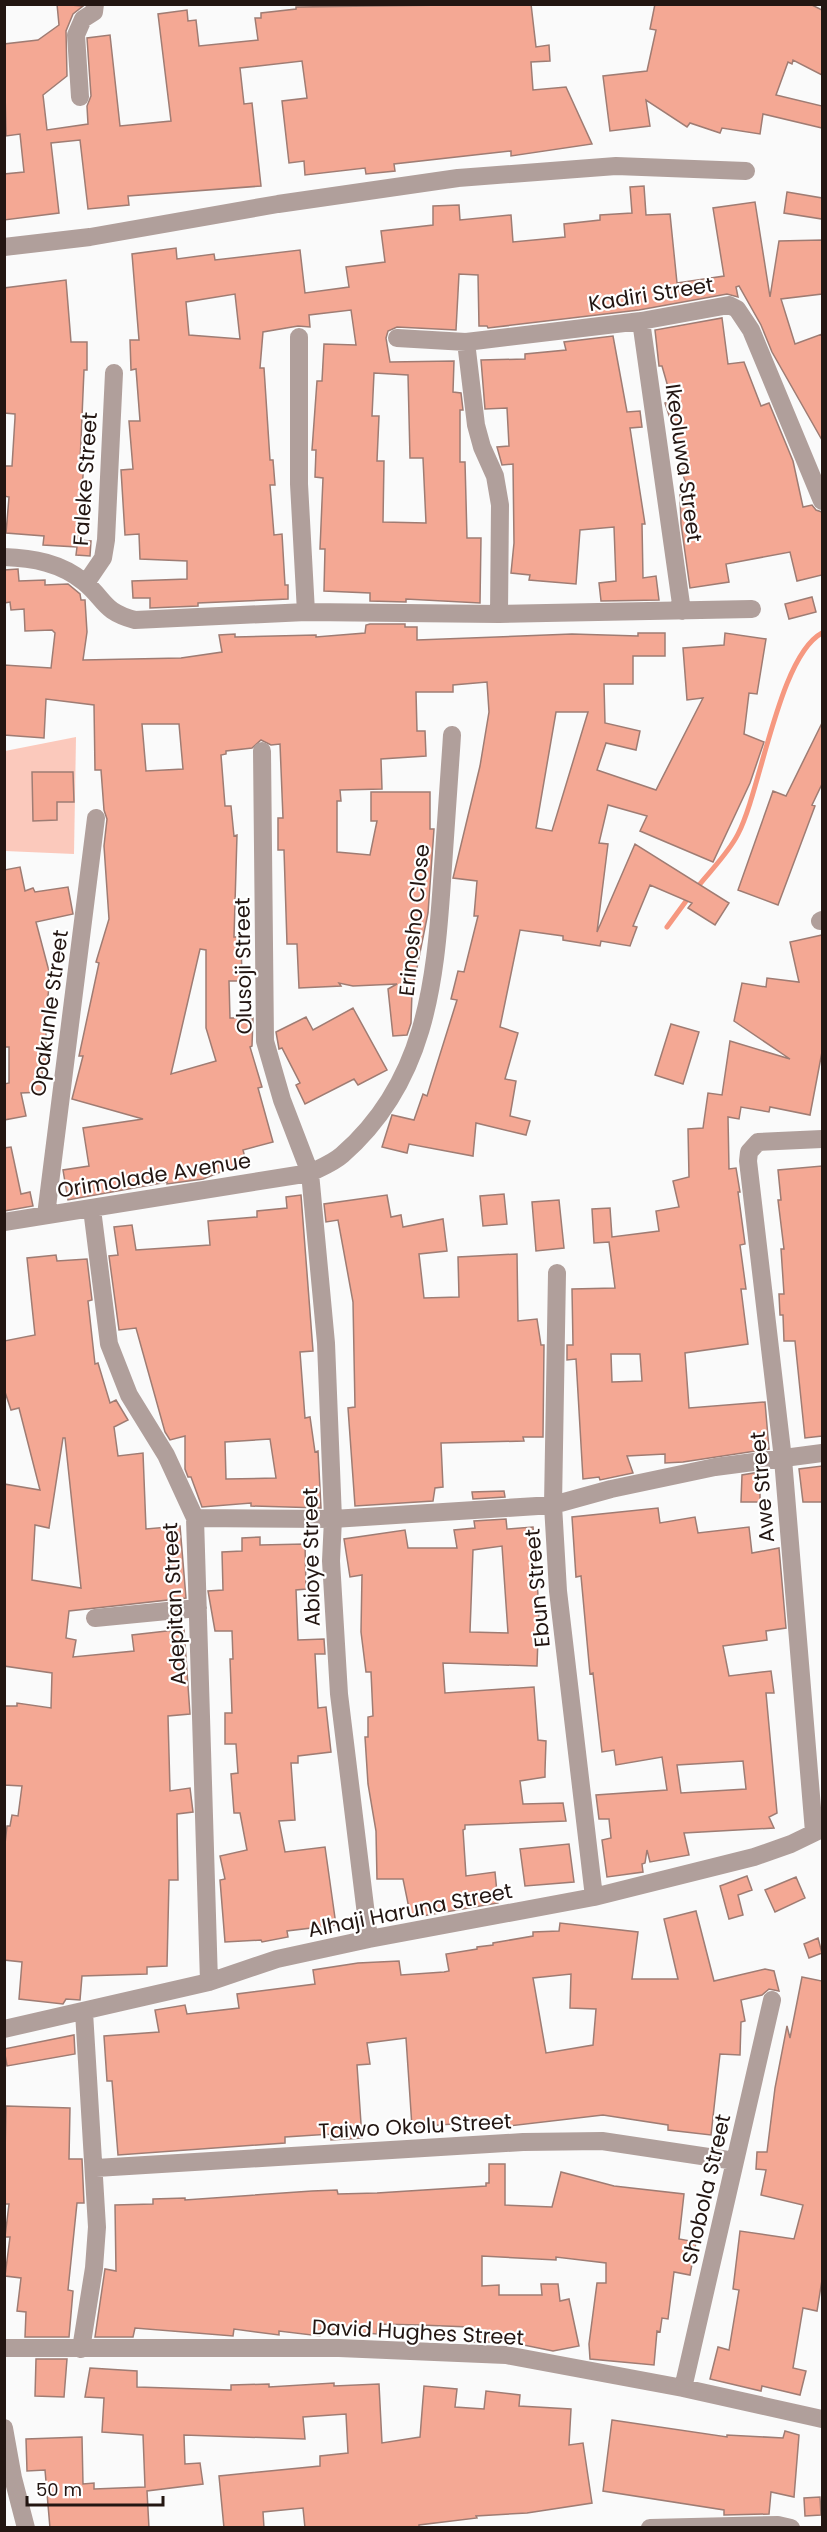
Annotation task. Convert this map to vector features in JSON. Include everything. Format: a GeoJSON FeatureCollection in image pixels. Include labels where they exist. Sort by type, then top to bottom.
{"type":"FeatureCollection","features":[{"type":"Feature","properties":{"kind":"street"},"geometry":{"type":"LineString","coordinates":[[80,97],[76,35],[79,25],[91,15],[95,4]]}},
{"type":"Feature","properties":{"kind":"street"},"geometry":{"type":"LineString","coordinates":[[4,247],[90,237],[278,204],[458,178],[616,166],[746,171]]}},
{"type":"Feature","properties":{"kind":"street","name":"Kadiri Street"},"geometry":{"type":"LineString","coordinates":[[398,338],[466,342],[641,321],[729,305],[737,309],[751,330],[822,501]]}},
{"type":"Feature","properties":{"kind":"street","name":"Ikeoluwa Street"},"geometry":{"type":"LineString","coordinates":[[641,321],[682,611]]}},
{"type":"Feature","properties":{"kind":"street"},"geometry":{"type":"LineString","coordinates":[[299,336],[299,484],[306,612]]}},
{"type":"Feature","properties":{"kind":"street"},"geometry":{"type":"LineString","coordinates":[[466,342],[476,424],[482,447],[495,476],[500,505],[499,614]]}},
{"type":"Feature","properties":{"kind":"street","name":"Faleke Street"},"geometry":{"type":"LineString","coordinates":[[86,583],[103,558],[106,540],[114,373]]}},
{"type":"Feature","properties":{"kind":"street"},"geometry":{"type":"LineString","coordinates":[[4,557],[31,558],[51,564],[86,583],[102,603],[116,615],[135,620],[306,612],[499,614],[752,609]]}},
{"type":"Feature","properties":{"kind":"street","name":"Erinosho Close"},"geometry":{"type":"LineString","coordinates":[[310,1173],[340,1156],[375,1120],[404,1076],[420,1040],[438,941],[452,735]]}},
{"type":"Feature","properties":{"kind":"street","name":"Olusoji Street"},"geometry":{"type":"LineString","coordinates":[[262,751],[265,1041],[282,1100],[310,1173]]}},
{"type":"Feature","properties":{"kind":"street","name":"Opakunle Street"},"geometry":{"type":"LineString","coordinates":[[46,1215],[96,818]]}},
{"type":"Feature","properties":{"kind":"street","name":"Awe Street"},"geometry":{"type":"LineString","coordinates":[[818,1831],[783,1459],[748,1161],[749,1152],[758,1142],[822,1139]]}},
{"type":"Feature","properties":{"kind":"street","name":"Orimolade Avenue"},"geometry":{"type":"LineString","coordinates":[[4,1222],[310,1173]]}},
{"type":"Feature","properties":{"kind":"street","name":"Abioye Street"},"geometry":{"type":"LineString","coordinates":[[310,1173],[326,1343],[333,1519],[331,1561],[339,1694],[369,1939]]}},
{"type":"Feature","properties":{"kind":"street","name":"Adepitan Street"},"geometry":{"type":"LineString","coordinates":[[92,1209],[109,1344],[129,1395],[166,1455],[195,1518],[209,1982]]}},
{"type":"Feature","properties":{"kind":"street","name":"Ebun Street"},"geometry":{"type":"LineString","coordinates":[[557,1272],[553,1505],[558,1591],[594,1897]]}},
{"type":"Feature","properties":{"kind":"street"},"geometry":{"type":"LineString","coordinates":[[195,1518],[333,1519],[553,1505],[659,1478],[715,1467],[822,1453]]}},
{"type":"Feature","properties":{"kind":"street"},"geometry":{"type":"LineString","coordinates":[[95,1618],[198,1608]]}},
{"type":"Feature","properties":{"kind":"street","name":"Alhaji Haruna Street"},"geometry":{"type":"LineString","coordinates":[[4,2029],[209,1982],[277,1959],[369,1939],[594,1897],[754,1857],[791,1844],[818,1831]]}},
{"type":"Feature","properties":{"kind":"street","name":"Shobola Street"},"geometry":{"type":"LineString","coordinates":[[683,2388],[772,2000]]}},
{"type":"Feature","properties":{"kind":"street"},"geometry":{"type":"LineString","coordinates":[[81,2349],[98,2227],[96,2168],[84,2012]]}},
{"type":"Feature","properties":{"kind":"street","name":"Taiwo Okolu Street"},"geometry":{"type":"LineString","coordinates":[[96,2168],[523,2142],[602,2141],[735,2161]]}},
{"type":"Feature","properties":{"kind":"street","name":"David Hughes Street"},"geometry":{"type":"LineString","coordinates":[[4,2348],[339,2348],[506,2355],[683,2388],[822,2419]]}},
{"type":"Feature","properties":{"kind":"street"},"geometry":{"type":"LineString","coordinates":[[4,2428],[13,2478],[26,2528]]}},
{"type":"Feature","properties":{"kind":"street"},"geometry":{"type":"LineString","coordinates":[[650,2528],[778,2525],[791,2528]]}},
{"type":"Feature","properties":{"kind":"shaded area"},"geometry":{"type":"Polygon","coordinates":[[[76,737],[74,854],[5,851],[5,751],[76,737]]]}},
{"type":"Feature","properties":{"kind":"building"},"geometry":{"type":"Polygon","coordinates":[[[57,4],[83,6],[73,14],[66,31],[67,76],[43,95],[47,130],[88,124],[87,106],[91,96],[87,38],[110,35],[120,126],[171,121],[158,14],[187,10],[188,21],[196,20],[199,46],[258,40],[255,18],[261,18],[261,13],[296,9],[296,7],[531,4],[536,47],[549,45],[550,61],[531,62],[533,90],[566,87],[592,144],[511,156],[511,151],[394,164],[395,171],[366,174],[365,168],[305,175],[304,161],[289,163],[282,101],[307,98],[302,61],[240,68],[244,104],[252,103],[261,186],[128,196],[129,205],[88,209],[80,140],[51,143],[59,213],[4,220],[4,174],[24,172],[20,134],[6,136],[4,44],[38,40],[59,25],[57,4]]]}},
{"type":"Feature","properties":{"kind":"building"},"geometry":{"type":"Polygon","coordinates":[[[655,4],[810,4],[822,10],[822,75],[793,60],[792,64],[788,62],[776,95],[822,106],[822,128],[763,114],[760,134],[722,128],[720,133],[690,123],[687,127],[646,100],[650,126],[610,131],[603,76],[647,71],[656,30],[650,29],[655,4]]]}},
{"type":"Feature","properties":{"kind":"building"},"geometry":{"type":"Polygon","coordinates":[[[644,186],[646,215],[670,214],[677,283],[724,276],[713,208],[755,202],[770,297],[779,241],[822,240],[822,294],[781,299],[795,344],[822,334],[822,440],[772,352],[761,325],[739,286],[736,287],[738,297],[727,294],[639,310],[488,328],[479,326],[478,275],[459,274],[456,330],[397,327],[388,331],[386,338],[390,362],[454,361],[453,392],[461,393],[463,410],[460,410],[460,462],[465,462],[467,538],[481,538],[480,603],[406,599],[406,602],[370,601],[370,593],[324,591],[325,549],[320,549],[323,478],[315,477],[316,450],[312,450],[317,381],[322,381],[324,344],[356,345],[351,310],[309,315],[310,327],[298,326],[263,332],[260,368],[264,368],[270,460],[273,460],[275,485],[270,485],[274,535],[282,534],[288,599],[198,603],[198,606],[150,608],[150,598],[133,598],[132,581],[187,579],[187,561],[140,559],[139,534],[125,535],[121,470],[133,469],[129,421],[140,421],[136,369],[131,370],[130,340],[139,340],[132,254],[176,248],[177,259],[214,254],[215,260],[300,250],[305,293],[349,287],[346,267],[385,262],[381,231],[433,225],[433,206],[459,205],[460,220],[511,215],[513,242],[565,237],[564,224],[600,220],[600,215],[632,213],[630,187],[644,186]],[[235,294],[186,302],[189,335],[240,339],[235,294]],[[374,373],[372,416],[379,416],[377,461],[384,461],[383,522],[426,523],[423,458],[410,458],[408,375],[374,373]]]}},
{"type":"Feature","properties":{"kind":"building"},"geometry":{"type":"Polygon","coordinates":[[[787,192],[822,198],[822,219],[784,213],[787,192]]]}},
{"type":"Feature","properties":{"kind":"building"},"geometry":{"type":"Polygon","coordinates":[[[66,280],[71,342],[87,342],[80,463],[84,463],[78,540],[91,541],[90,556],[76,555],[77,547],[43,545],[44,536],[6,533],[9,497],[4,496],[5,466],[12,466],[15,414],[4,413],[4,288],[66,280]]]}},
{"type":"Feature","properties":{"kind":"building"},"geometry":{"type":"Polygon","coordinates":[[[722,318],[728,364],[744,362],[761,406],[769,403],[793,461],[803,507],[812,505],[816,510],[822,512],[822,575],[797,581],[790,552],[726,564],[729,582],[690,588],[681,524],[680,495],[690,494],[681,470],[686,468],[665,403],[672,401],[662,366],[659,366],[655,330],[722,318]]]}},
{"type":"Feature","properties":{"kind":"building"},"geometry":{"type":"Polygon","coordinates":[[[613,336],[627,412],[640,411],[642,427],[630,428],[645,524],[642,524],[643,578],[656,576],[659,600],[601,601],[599,583],[616,581],[614,527],[580,530],[576,584],[529,580],[530,575],[511,573],[514,543],[513,464],[502,465],[497,447],[509,446],[507,408],[485,409],[481,360],[525,359],[525,354],[566,350],[564,342],[613,336]]]}},
{"type":"Feature","properties":{"kind":"building"},"geometry":{"type":"Polygon","coordinates":[[[18,569],[19,581],[45,580],[45,585],[68,584],[80,594],[81,600],[85,600],[87,632],[83,660],[181,658],[222,652],[219,635],[235,634],[235,637],[316,635],[316,637],[365,633],[366,625],[370,624],[405,624],[405,627],[417,627],[417,640],[572,634],[638,636],[638,633],[665,633],[665,656],[633,656],[633,684],[604,684],[605,723],[640,731],[636,750],[606,743],[597,770],[656,790],[703,698],[687,700],[683,648],[724,645],[725,633],[766,639],[757,694],[749,693],[744,734],[764,742],[750,783],[713,862],[640,831],[647,816],[608,805],[599,843],[608,844],[597,932],[635,844],[729,903],[715,925],[688,908],[692,903],[650,885],[633,926],[637,927],[630,946],[601,941],[600,946],[563,940],[563,936],[520,930],[500,1027],[518,1033],[505,1079],[516,1081],[510,1116],[530,1121],[526,1135],[476,1123],[473,1156],[409,1144],[407,1153],[382,1147],[392,1115],[414,1120],[423,1094],[427,1096],[457,1000],[451,999],[458,971],[464,972],[478,916],[474,916],[477,881],[453,878],[480,766],[489,712],[487,682],[453,685],[453,692],[416,692],[417,731],[425,731],[426,756],[381,759],[382,789],[340,790],[341,801],[337,801],[337,852],[370,855],[377,821],[371,821],[371,792],[430,792],[430,829],[434,829],[428,913],[412,992],[411,1023],[407,1035],[393,1036],[388,989],[397,984],[353,986],[339,983],[341,986],[299,988],[297,944],[287,944],[284,850],[278,850],[278,818],[283,818],[280,744],[271,745],[261,740],[252,748],[226,751],[226,754],[221,755],[225,806],[231,806],[234,836],[237,835],[234,937],[241,937],[242,981],[229,981],[230,1018],[253,1018],[252,1046],[250,1047],[262,1087],[258,1088],[273,1142],[243,1150],[246,1162],[203,1179],[167,1184],[167,1182],[68,1200],[63,1170],[89,1166],[83,1128],[143,1119],[72,1099],[83,1056],[79,1056],[99,963],[96,962],[109,919],[104,846],[107,819],[104,810],[101,770],[95,770],[94,705],[46,699],[44,738],[4,735],[4,665],[51,668],[55,633],[52,630],[25,631],[24,609],[11,610],[10,602],[4,603],[4,570],[18,569]],[[556,712],[536,828],[552,831],[588,712],[556,712]],[[142,724],[146,771],[183,769],[179,724],[142,724]],[[200,949],[171,1074],[216,1061],[206,1028],[206,950],[200,949]]]}},
{"type":"Feature","properties":{"kind":"building"},"geometry":{"type":"Polygon","coordinates":[[[812,597],[816,612],[789,619],[785,604],[812,597]]]}},
{"type":"Feature","properties":{"kind":"building"},"geometry":{"type":"Polygon","coordinates":[[[822,723],[822,784],[812,805],[815,806],[778,905],[738,890],[773,791],[786,796],[822,723]]]}},
{"type":"Feature","properties":{"kind":"building"},"geometry":{"type":"Polygon","coordinates":[[[32,772],[73,772],[74,802],[57,802],[57,820],[33,821],[32,772]]]}},
{"type":"Feature","properties":{"kind":"building"},"geometry":{"type":"Polygon","coordinates":[[[20,867],[25,891],[33,888],[35,892],[68,887],[73,914],[36,922],[50,975],[46,1018],[46,1066],[42,1066],[43,1092],[21,1093],[26,1116],[4,1120],[4,1084],[9,1083],[9,1047],[4,1047],[4,870],[20,867]]]}},
{"type":"Feature","properties":{"kind":"building"},"geometry":{"type":"Polygon","coordinates":[[[822,935],[822,1052],[810,1115],[770,1107],[769,1112],[741,1107],[739,1119],[728,1117],[729,1169],[736,1168],[745,1244],[740,1245],[746,1289],[741,1289],[748,1344],[685,1353],[689,1408],[765,1402],[769,1449],[665,1463],[665,1454],[627,1456],[633,1473],[600,1480],[599,1477],[583,1479],[576,1359],[567,1360],[567,1345],[573,1345],[572,1289],[615,1288],[609,1242],[594,1243],[592,1209],[610,1208],[612,1237],[659,1231],[656,1211],[679,1207],[673,1181],[689,1177],[688,1129],[703,1128],[708,1093],[722,1095],[730,1041],[790,1059],[734,1021],[742,983],[766,987],[767,978],[799,982],[790,942],[822,935]],[[611,1354],[612,1382],[642,1381],[640,1354],[611,1354]]]}},
{"type":"Feature","properties":{"kind":"building"},"geometry":{"type":"Polygon","coordinates":[[[353,1008],[387,1070],[358,1085],[354,1079],[305,1104],[296,1085],[300,1083],[282,1048],[279,1049],[276,1032],[306,1017],[313,1030],[353,1008]]]}},
{"type":"Feature","properties":{"kind":"building"},"geometry":{"type":"Polygon","coordinates":[[[671,1024],[699,1032],[683,1084],[655,1075],[671,1024]]]}},
{"type":"Feature","properties":{"kind":"building"},"geometry":{"type":"Polygon","coordinates":[[[11,1147],[21,1194],[30,1192],[33,1206],[4,1211],[4,1148],[11,1147]]]}},
{"type":"Feature","properties":{"kind":"building"},"geometry":{"type":"Polygon","coordinates":[[[822,1166],[822,1436],[805,1438],[795,1341],[784,1341],[783,1315],[780,1315],[779,1294],[784,1294],[781,1249],[784,1249],[778,1200],[781,1200],[778,1170],[822,1166]]]}},
{"type":"Feature","properties":{"kind":"building"},"geometry":{"type":"Polygon","coordinates":[[[504,1194],[507,1224],[483,1226],[480,1196],[504,1194]]]}},
{"type":"Feature","properties":{"kind":"building"},"geometry":{"type":"Polygon","coordinates":[[[301,1195],[313,1351],[300,1352],[305,1418],[310,1417],[315,1452],[318,1451],[321,1508],[251,1506],[251,1503],[202,1507],[191,1477],[188,1477],[185,1469],[185,1436],[170,1440],[165,1432],[136,1328],[119,1330],[109,1256],[118,1255],[114,1227],[132,1225],[136,1250],[210,1245],[208,1221],[257,1217],[257,1211],[287,1208],[286,1197],[301,1195]],[[270,1439],[225,1442],[226,1479],[276,1478],[270,1439]]]}},
{"type":"Feature","properties":{"kind":"building"},"geometry":{"type":"Polygon","coordinates":[[[387,1195],[391,1217],[401,1215],[403,1227],[443,1219],[447,1251],[419,1254],[424,1298],[459,1297],[458,1257],[517,1254],[518,1321],[537,1319],[541,1345],[544,1345],[543,1437],[523,1437],[524,1441],[441,1443],[443,1487],[435,1488],[433,1501],[355,1506],[348,1408],[355,1407],[353,1302],[338,1220],[326,1222],[324,1204],[387,1195]]]}},
{"type":"Feature","properties":{"kind":"building"},"geometry":{"type":"Polygon","coordinates":[[[559,1200],[564,1248],[536,1251],[532,1202],[559,1200]]]}},
{"type":"Feature","properties":{"kind":"building"},"geometry":{"type":"Polygon","coordinates":[[[56,1255],[57,1261],[87,1259],[92,1300],[88,1301],[95,1364],[98,1363],[110,1403],[116,1400],[128,1420],[114,1427],[118,1456],[143,1453],[146,1529],[180,1526],[186,1598],[69,1611],[66,1638],[76,1640],[73,1657],[134,1651],[132,1635],[184,1629],[190,1714],[168,1716],[170,1791],[190,1788],[193,1812],[177,1814],[178,1880],[169,1880],[167,1966],[147,1967],[147,1974],[82,1976],[80,2000],[66,1999],[63,2004],[19,1999],[22,1962],[4,1960],[4,1853],[7,1826],[10,1826],[12,1815],[18,1816],[22,1786],[4,1785],[4,1706],[17,1706],[17,1703],[51,1708],[52,1673],[4,1666],[4,1484],[40,1490],[19,1408],[11,1410],[4,1389],[4,1341],[35,1335],[27,1258],[56,1255]],[[63,1438],[49,1528],[35,1525],[32,1580],[81,1588],[65,1438],[63,1438]]]}},
{"type":"Feature","properties":{"kind":"building"},"geometry":{"type":"Polygon","coordinates":[[[822,1466],[822,1502],[803,1502],[799,1469],[822,1466]]]}},
{"type":"Feature","properties":{"kind":"building"},"geometry":{"type":"Polygon","coordinates":[[[760,1472],[760,1502],[741,1502],[742,1475],[760,1472]]]}},
{"type":"Feature","properties":{"kind":"building"},"geometry":{"type":"Polygon","coordinates":[[[504,1491],[505,1497],[473,1499],[472,1492],[504,1491]]]}},
{"type":"Feature","properties":{"kind":"building"},"geometry":{"type":"Polygon","coordinates":[[[658,1508],[660,1523],[695,1517],[698,1533],[749,1527],[752,1553],[779,1548],[786,1628],[766,1631],[767,1640],[723,1646],[729,1676],[771,1671],[774,1693],[766,1693],[777,1813],[769,1817],[774,1828],[684,1833],[689,1855],[650,1862],[647,1850],[645,1863],[642,1864],[643,1872],[607,1877],[602,1840],[611,1838],[609,1819],[599,1819],[596,1795],[667,1790],[662,1757],[616,1765],[614,1750],[602,1752],[593,1673],[590,1674],[581,1576],[576,1577],[572,1517],[658,1508]],[[743,1761],[677,1765],[681,1793],[746,1789],[743,1761]]]}},
{"type":"Feature","properties":{"kind":"building"},"geometry":{"type":"Polygon","coordinates":[[[506,1519],[507,1529],[533,1527],[539,1609],[537,1666],[443,1663],[445,1693],[534,1687],[538,1740],[546,1741],[545,1777],[520,1781],[523,1804],[563,1803],[566,1821],[465,1825],[463,1830],[466,1876],[495,1872],[498,1903],[411,1918],[403,1879],[377,1879],[376,1831],[368,1784],[365,1737],[368,1737],[368,1717],[373,1716],[371,1672],[366,1672],[361,1632],[362,1575],[350,1577],[344,1539],[405,1530],[408,1548],[457,1548],[454,1530],[475,1528],[474,1521],[506,1519]],[[502,1546],[473,1550],[470,1632],[508,1633],[502,1546]]]}},
{"type":"Feature","properties":{"kind":"building"},"geometry":{"type":"Polygon","coordinates":[[[260,1537],[260,1545],[305,1544],[306,1589],[296,1590],[298,1640],[324,1639],[325,1654],[315,1654],[318,1708],[326,1707],[331,1752],[298,1756],[298,1763],[291,1763],[295,1820],[279,1821],[285,1852],[325,1847],[336,1925],[287,1931],[288,1937],[262,1942],[261,1940],[225,1942],[220,1880],[225,1879],[220,1856],[247,1850],[240,1813],[234,1813],[231,1774],[238,1773],[236,1744],[225,1744],[225,1713],[232,1713],[230,1659],[233,1659],[232,1631],[215,1631],[208,1591],[223,1590],[222,1552],[242,1551],[242,1538],[260,1537]]]}},
{"type":"Feature","properties":{"kind":"building"},"geometry":{"type":"Polygon","coordinates":[[[569,1844],[574,1882],[525,1886],[520,1849],[569,1844]]]}},
{"type":"Feature","properties":{"kind":"building"},"geometry":{"type":"Polygon","coordinates":[[[747,1876],[752,1890],[738,1895],[743,1915],[729,1919],[720,1886],[747,1876]]]}},
{"type":"Feature","properties":{"kind":"building"},"geometry":{"type":"Polygon","coordinates":[[[796,1877],[805,1898],[775,1912],[765,1890],[796,1877]]]}},
{"type":"Feature","properties":{"kind":"building"},"geometry":{"type":"Polygon","coordinates":[[[696,1911],[714,1981],[765,1969],[774,1971],[779,1991],[769,1989],[762,1995],[741,2000],[745,2021],[741,2022],[740,2055],[720,2054],[711,2135],[668,2130],[668,2125],[603,2115],[509,2126],[508,2120],[412,2127],[406,2038],[367,2043],[370,2064],[357,2065],[362,2138],[331,2140],[331,2134],[285,2137],[285,2143],[118,2155],[112,2081],[107,2081],[104,2036],[159,2032],[155,2010],[185,2005],[187,2014],[239,2008],[237,1994],[315,1984],[313,1970],[358,1963],[399,1961],[401,1975],[449,1971],[446,1954],[533,1936],[533,1932],[559,1931],[560,1923],[638,1932],[632,1979],[678,1979],[664,1919],[696,1911]],[[571,1974],[533,1978],[546,2053],[593,2045],[596,2009],[570,2008],[571,1974]]]}},
{"type":"Feature","properties":{"kind":"building"},"geometry":{"type":"Polygon","coordinates":[[[818,1938],[822,1953],[809,1958],[804,1944],[818,1938]]]}},
{"type":"Feature","properties":{"kind":"building"},"geometry":{"type":"Polygon","coordinates":[[[802,1977],[822,1981],[822,2280],[817,2311],[803,2308],[793,2368],[806,2371],[800,2395],[762,2386],[761,2391],[710,2379],[718,2347],[729,2350],[739,2290],[733,2289],[740,2231],[794,2239],[803,2205],[761,2195],[766,2170],[756,2169],[757,2152],[767,2152],[775,2088],[787,2026],[790,2038],[802,1977]]]}},
{"type":"Feature","properties":{"kind":"building"},"geometry":{"type":"Polygon","coordinates":[[[74,2035],[75,2054],[7,2066],[4,2049],[74,2035]]]}},
{"type":"Feature","properties":{"kind":"building"},"geometry":{"type":"Polygon","coordinates":[[[6,2106],[70,2108],[69,2159],[82,2159],[84,2203],[77,2203],[68,2290],[73,2291],[69,2337],[25,2337],[26,2312],[17,2311],[21,2278],[5,2276],[10,2237],[5,2237],[9,2204],[4,2204],[6,2106]]]}},
{"type":"Feature","properties":{"kind":"building"},"geometry":{"type":"Polygon","coordinates":[[[489,2164],[505,2164],[505,2205],[552,2207],[561,2172],[614,2186],[684,2194],[679,2239],[696,2242],[690,2275],[674,2272],[668,2319],[662,2318],[660,2332],[657,2331],[654,2365],[590,2359],[589,2344],[597,2283],[606,2283],[606,2263],[556,2257],[556,2260],[482,2256],[482,2286],[499,2285],[499,2295],[542,2295],[541,2284],[558,2284],[560,2301],[569,2299],[579,2346],[553,2351],[509,2342],[470,2342],[469,2327],[420,2325],[378,2324],[377,2334],[321,2329],[320,2336],[279,2331],[279,2335],[234,2329],[233,2336],[135,2328],[133,2337],[95,2337],[105,2269],[116,2271],[115,2205],[153,2204],[153,2199],[185,2198],[185,2200],[337,2190],[338,2194],[377,2193],[486,2186],[486,2183],[489,2183],[489,2164]]]}},
{"type":"Feature","properties":{"kind":"building"},"geometry":{"type":"Polygon","coordinates":[[[36,2359],[67,2359],[64,2397],[35,2396],[36,2359]]]}},
{"type":"Feature","properties":{"kind":"building"},"geometry":{"type":"Polygon","coordinates":[[[90,2368],[137,2371],[137,2387],[231,2390],[231,2385],[269,2384],[269,2387],[334,2383],[334,2386],[379,2384],[382,2443],[420,2437],[424,2386],[457,2389],[455,2407],[484,2409],[486,2391],[520,2395],[519,2406],[571,2409],[569,2445],[583,2443],[592,2503],[527,2513],[476,2516],[477,2518],[419,2525],[419,2528],[305,2528],[303,2508],[263,2512],[264,2528],[224,2528],[219,2476],[320,2466],[320,2456],[348,2453],[346,2414],[303,2417],[305,2439],[184,2435],[185,2464],[200,2463],[203,2484],[147,2491],[149,2528],[50,2528],[45,2470],[27,2471],[26,2439],[82,2437],[83,2484],[94,2483],[94,2489],[145,2487],[143,2435],[102,2432],[104,2398],[85,2397],[90,2368]]]}},
{"type":"Feature","properties":{"kind":"building"},"geometry":{"type":"Polygon","coordinates":[[[612,2420],[727,2437],[727,2435],[783,2438],[785,2431],[799,2435],[794,2497],[771,2492],[769,2514],[724,2515],[724,2510],[603,2491],[612,2420]]]}},
{"type":"Feature","properties":{"kind":"building"},"geometry":{"type":"Polygon","coordinates":[[[820,2497],[821,2515],[805,2516],[804,2498],[820,2497]]]}},
{"type":"Feature","properties":{"kind":"waterway"},"geometry":{"type":"LineString","coordinates":[[695,890],[724,856],[738,834],[755,787],[772,726],[794,668],[807,646],[822,633]]}},
{"type":"Feature","properties":{"kind":"waterway"},"geometry":{"type":"LineString","coordinates":[[667,927],[689,897]]}}]}
